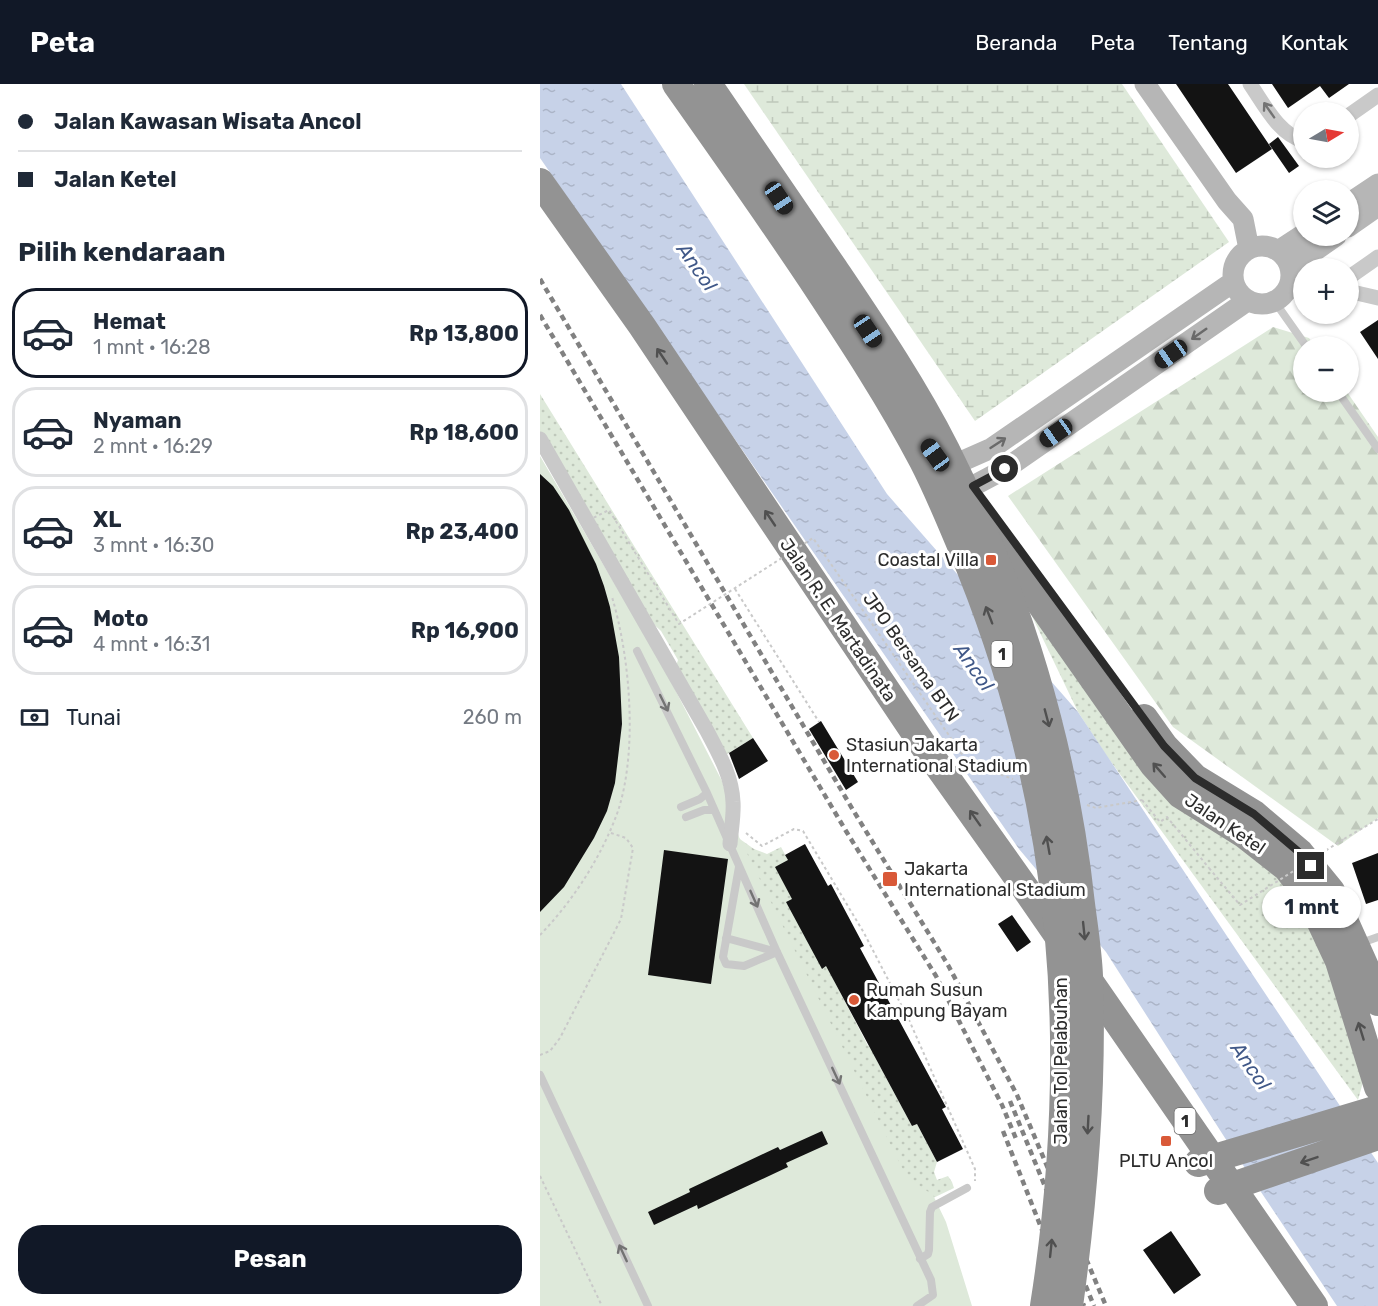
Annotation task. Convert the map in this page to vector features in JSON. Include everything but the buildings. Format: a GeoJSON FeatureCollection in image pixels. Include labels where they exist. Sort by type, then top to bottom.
{"type":"FeatureCollection","features":[{"type":"Feature","properties":{"kind":"highway"},"geometry":{"type":"LineString","coordinates":[[670,84],[800,270],[961,480]]}},
{"type":"Feature","properties":{"kind":"highway","name":"Jalan Tol Pelabuhan"},"geometry":{"type":"LineString","coordinates":[[676,84],[748,185],[852,340],[923,462],[990,619],[1015,696],[1034,769],[1053,872],[1061,949],[1065,1027],[1061,1162],[1044,1306]]}},
{"type":"Feature","properties":{"kind":"highway"},"geometry":{"type":"LineString","coordinates":[[702,84],[961,480]]}},
{"type":"Feature","properties":{"kind":"highway","name":"Jalan Tol Pelabuhan"},"geometry":{"type":"LineString","coordinates":[[708,84],[893,356],[945,449],[986,537],[1032,662],[1056,752],[1075,849],[1089,973],[1090,1081],[1086,1151],[1069,1306]]}},
{"type":"Feature","properties":{"kind":"highway","name":"Jalan R. E. Martadinata"},"geometry":{"type":"LineString","coordinates":[[540,182],[642,326],[921,742],[1314,1306]]}},
{"type":"Feature","properties":{"kind":"highway","name":"Jalan Ketel"},"geometry":{"type":"LineString","coordinates":[[961,480],[1153,764],[1181,795],[1245,835],[1287,868],[1309,897],[1352,934],[1378,1002]]}},
{"type":"Feature","properties":{"kind":"highway","name":"Jalan Ketel"},"geometry":{"type":"LineString","coordinates":[[1352,934],[1340,961],[1378,1086]]}},
{"type":"Feature","properties":{"kind":"highway"},"geometry":{"type":"LineString","coordinates":[[1231,1187],[1364,1131],[1378,1109]]}},
{"type":"Feature","properties":{"kind":"highway"},"geometry":{"type":"LineString","coordinates":[[1212,1159],[1364,1131]]}},
{"type":"Feature","properties":{"kind":"highway","name":"Jalan R. E. Martadinata"},"geometry":{"type":"LineString","coordinates":[[1231,1187],[1296,1306]]}},
{"type":"Feature","properties":{"kind":"street"},"geometry":{"type":"LineString","coordinates":[[1145,84],[1227,201],[1243,219],[1249,249]]}},
{"type":"Feature","properties":{"kind":"street"},"geometry":{"type":"LineString","coordinates":[[1250,84],[1276,121],[1293,137]]}},
{"type":"Feature","properties":{"kind":"street"},"geometry":{"type":"LineString","coordinates":[[1359,108],[1378,95]]}},
{"type":"Feature","properties":{"kind":"street"},"geometry":{"type":"LineString","coordinates":[[1359,197],[1378,184]]}},
{"type":"Feature","properties":{"kind":"street"},"geometry":{"type":"LineString","coordinates":[[1359,219],[1378,206]]}},
{"type":"Feature","properties":{"kind":"street"},"geometry":{"type":"LineString","coordinates":[[1290,272],[1264,246],[1249,249],[1241,254],[1232,272],[1238,293],[1247,301],[1266,305],[1275,302],[1284,295],[1300,246]]}},
{"type":"Feature","properties":{"kind":"street"},"geometry":{"type":"LineString","coordinates":[[1290,272],[1323,246]]}},
{"type":"Feature","properties":{"kind":"street"},"geometry":{"type":"LineString","coordinates":[[1359,270],[1378,257]]}},
{"type":"Feature","properties":{"kind":"street"},"geometry":{"type":"LineString","coordinates":[[961,480],[992,448],[1233,282]]}},
{"type":"Feature","properties":{"kind":"street"},"geometry":{"type":"LineString","coordinates":[[1359,294],[1378,298]]}},
{"type":"Feature","properties":{"kind":"street"},"geometry":{"type":"LineString","coordinates":[[961,480],[1005,469],[1247,301]]}},
{"type":"Feature","properties":{"kind":"street"},"geometry":{"type":"LineString","coordinates":[[540,439],[712,740],[730,782],[733,800],[730,844]]}},
{"type":"Feature","properties":{"kind":"lane"},"geometry":{"type":"LineString","coordinates":[[1275,302],[1299,336]]}},
{"type":"Feature","properties":{"kind":"lane"},"geometry":{"type":"LineString","coordinates":[[1345,402],[1378,449]]}},
{"type":"Feature","properties":{"kind":"lane"},"geometry":{"type":"LineString","coordinates":[[637,651],[708,793],[777,952],[931,1280],[933,1295],[917,1306]]}},
{"type":"Feature","properties":{"kind":"lane"},"geometry":{"type":"LineString","coordinates":[[681,807],[708,793]]}},
{"type":"Feature","properties":{"kind":"lane"},"geometry":{"type":"LineString","coordinates":[[686,817],[704,810],[714,810]]}},
{"type":"Feature","properties":{"kind":"lane"},"geometry":{"type":"LineString","coordinates":[[739,867],[723,957],[726,964],[744,966],[777,952]]}},
{"type":"Feature","properties":{"kind":"lane"},"geometry":{"type":"LineString","coordinates":[[726,938],[777,952]]}},
{"type":"Feature","properties":{"kind":"lane"},"geometry":{"type":"LineString","coordinates":[[540,1075],[648,1306]]}},
{"type":"Feature","properties":{"kind":"lane"},"geometry":{"type":"LineString","coordinates":[[920,1259],[929,1251],[932,1207],[967,1188]]}},
{"type":"Feature","properties":{"kind":"path","name":"JPO Bersama BTN"},"geometry":{"type":"LineString","coordinates":[[583,523],[609,510],[679,624],[813,538],[968,763],[1021,782]]}},
{"type":"Feature","properties":{"kind":"path"},"geometry":{"type":"LineString","coordinates":[[735,588],[819,722]]}},
{"type":"Feature","properties":{"kind":"path"},"geometry":{"type":"LineString","coordinates":[[540,935],[556,918],[584,879],[618,810],[626,775],[629,692],[624,649],[610,591]]}},
{"type":"Feature","properties":{"kind":"path"},"geometry":{"type":"LineString","coordinates":[[1085,804],[1096,808],[1142,800],[1160,822],[1167,817],[1240,905],[1378,819]]}},
{"type":"Feature","properties":{"kind":"path"},"geometry":{"type":"LineString","coordinates":[[732,821],[762,846],[794,829],[803,831],[864,933],[909,1020],[975,1169],[975,1181],[967,1188]]}},
{"type":"Feature","properties":{"kind":"path"},"geometry":{"type":"LineString","coordinates":[[540,1055],[556,1045],[621,919],[633,848],[626,838],[608,832]]}},
{"type":"Feature","properties":{"kind":"path"},"geometry":{"type":"LineString","coordinates":[[540,1176],[602,1306]]}},
{"type":"Feature","properties":{"kind":"green space"},"geometry":{"type":"Polygon","coordinates":[[[744,84],[1122,84],[1229,242],[975,421],[744,84]]]}},
{"type":"Feature","properties":{"kind":"green space"},"geometry":{"type":"Polygon","coordinates":[[[1273,327],[1302,336],[1293,336],[1293,402],[1354,402],[1378,437],[1378,818],[1338,846],[1173,727],[1008,496],[1273,327]]]}},
{"type":"Feature","properties":{"kind":"green space"},"geometry":{"type":"Polygon","coordinates":[[[540,394],[753,738],[724,756],[676,666],[678,660],[661,631],[649,620],[540,436],[540,394]]]}},
{"type":"Feature","properties":{"kind":"green space"},"geometry":{"type":"Polygon","coordinates":[[[540,456],[666,672],[722,781],[739,837],[901,1166],[908,1178],[933,1195],[946,1222],[972,1306],[540,1306],[540,456]]]}},
{"type":"Feature","properties":{"kind":"green space"},"geometry":{"type":"Polygon","coordinates":[[[1031,614],[1284,878],[1324,951],[1365,1075],[1358,1100],[1106,755],[1078,712],[1031,614]]]}},
{"type":"Feature","properties":{"kind":"green space"},"geometry":{"type":"Polygon","coordinates":[[[737,837],[754,849],[767,854],[781,847],[788,860],[792,899],[822,968],[839,959],[829,971],[868,1046],[874,1044],[875,1057],[912,1126],[917,1124],[937,1162],[934,1172],[937,1180],[948,1176],[952,1182],[954,1188],[931,1199],[923,1242],[737,837]]]}},
{"type":"Feature","properties":{"kind":"water","name":"Ancol"},"geometry":{"type":"Polygon","coordinates":[[[540,84],[621,84],[887,494],[1078,712],[1378,1163],[1378,1306],[1337,1306],[1225,1138],[1106,952],[1019,849],[540,158],[540,84]]]}},
{"type":"Feature","properties":{"kind":"railway"},"geometry":{"type":"LineString","coordinates":[[540,279],[853,810],[948,965],[1017,1095],[1106,1306]]}},
{"type":"Feature","properties":{"kind":"railway"},"geometry":{"type":"LineString","coordinates":[[540,315],[846,831],[936,976],[1002,1105],[1017,1141]]}},
{"type":"Feature","properties":{"kind":"railway"},"geometry":{"type":"LineString","coordinates":[[1010,1101],[1094,1306]]}},
{"type":"Feature","properties":{"kind":"railway"},"geometry":{"type":"LineString","coordinates":[[1003,1131],[1072,1306]]}},
{"type":"Feature","properties":{"kind":"railway"},"geometry":{"type":"LineString","coordinates":[[1072,1274],[1084,1306]]}},
{"type":"Feature","properties":{"kind":"place","name":"Coastal Villa"},"geometry":{"type":"Point","coordinates":[991,560]}},
{"type":"Feature","properties":{"kind":"place","name":"Stasiun Jakarta International Stadium"},"geometry":{"type":"Point","coordinates":[834,755]}},
{"type":"Feature","properties":{"kind":"place","name":"Jakarta International Stadium"},"geometry":{"type":"Point","coordinates":[890,879]}},
{"type":"Feature","properties":{"kind":"place","name":"Rumah Susun Kampung Bayam"},"geometry":{"type":"Point","coordinates":[854,1000]}},
{"type":"Feature","properties":{"kind":"place","name":"PLTU Ancol"},"geometry":{"type":"Point","coordinates":[1166,1141]}},
{"type":"Feature","properties":{"kind":"route"},"geometry":{"type":"LineString","coordinates":[[1005,469],[973,486],[1164,746],[1195,778],[1254,814],[1300,853],[1311,866]]}}]}
